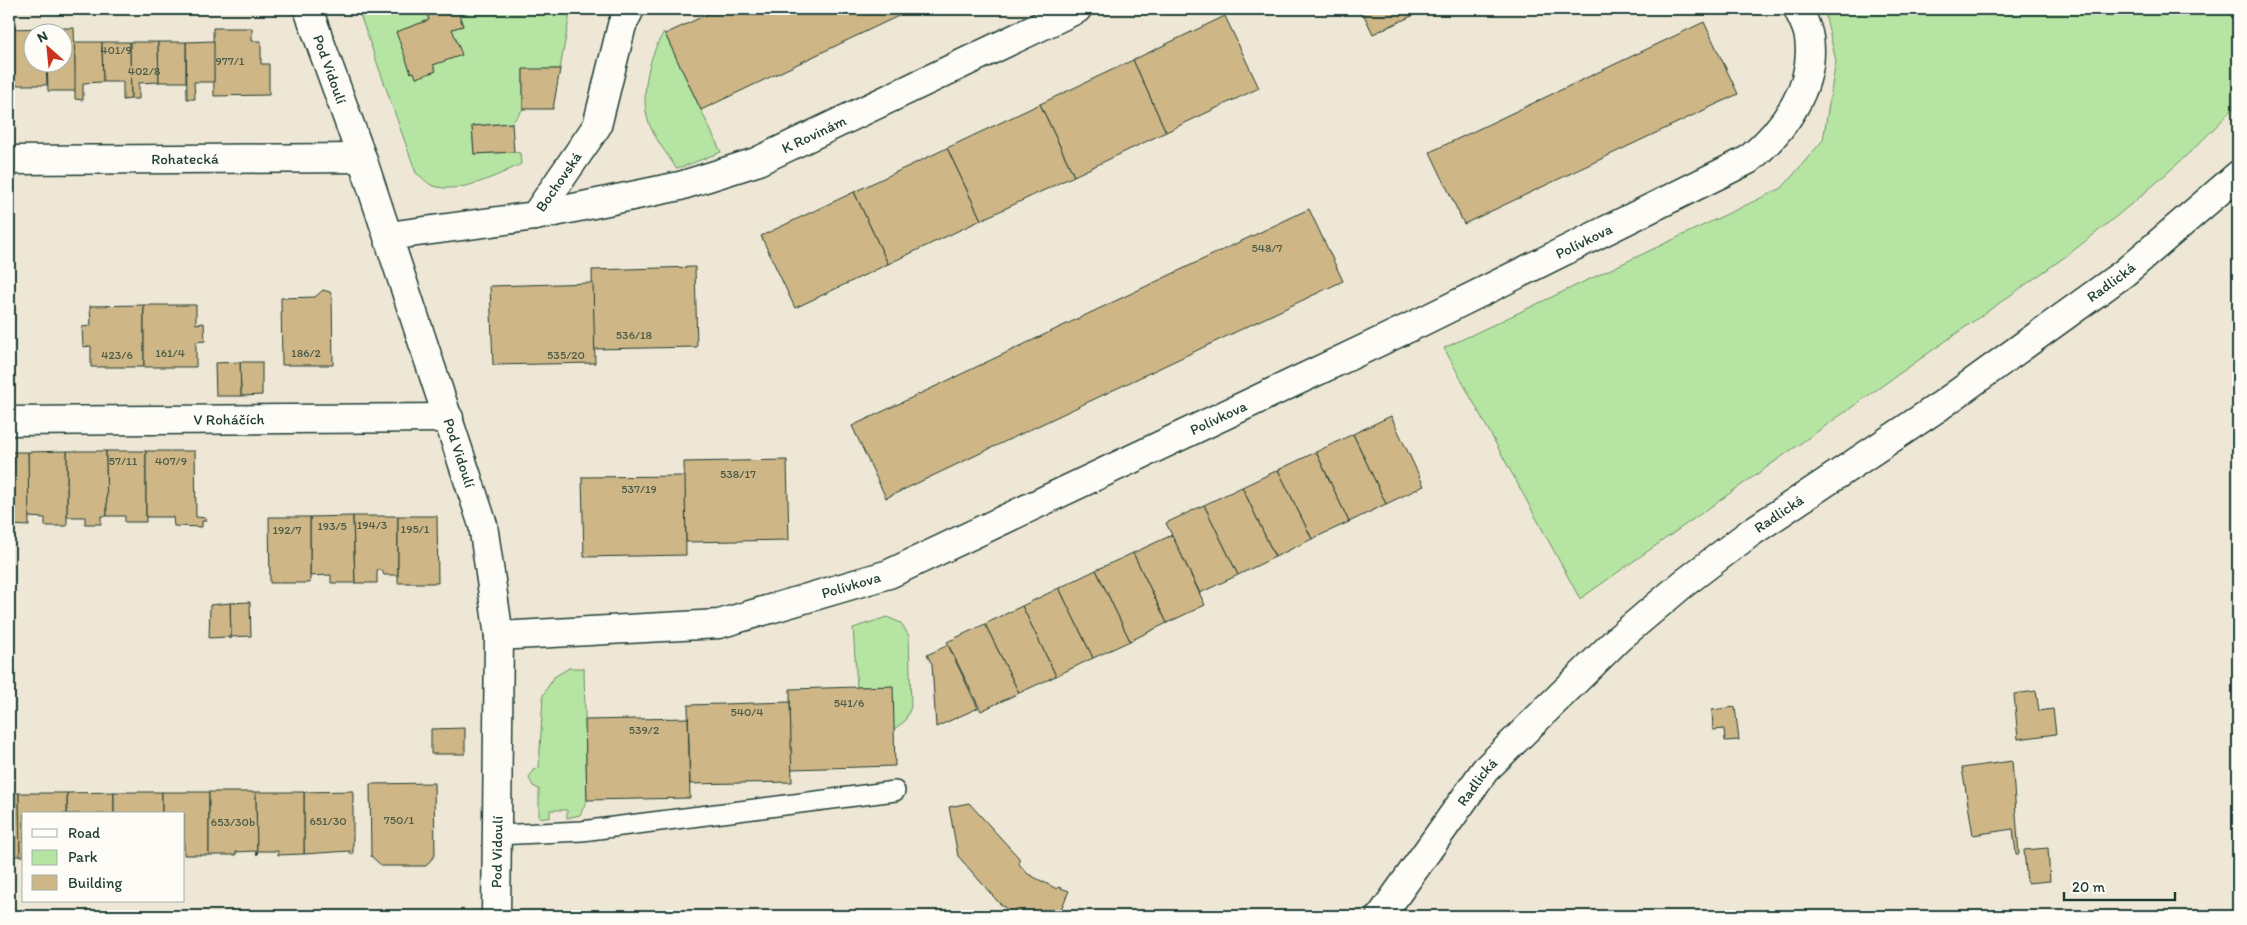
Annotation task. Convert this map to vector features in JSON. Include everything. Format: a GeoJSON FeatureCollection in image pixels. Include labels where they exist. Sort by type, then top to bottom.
{"type":"FeatureCollection","features":[{"type":"Feature","properties":{"kind":"street","name":"Pod Vidoulí"},"geometry":{"type":"LineString","coordinates":[[308,9],[362,158],[483,525],[499,636],[496,916]]}},
{"type":"Feature","properties":{"kind":"street","name":"Bochovská"},"geometry":{"type":"LineString","coordinates":[[388,236],[535,216],[597,126],[622,25],[630,9]]}},
{"type":"Feature","properties":{"kind":"street","name":"K Rovinám"},"geometry":{"type":"LineString","coordinates":[[535,216],[680,186],[756,162],[1077,9]]}},
{"type":"Feature","properties":{"kind":"street","name":"Polívkova"},"geometry":{"type":"LineString","coordinates":[[499,636],[718,624],[889,574],[1421,322],[1748,160],[1764,147],[1789,117],[1808,69],[1809,36],[1798,9]]}},
{"type":"Feature","properties":{"kind":"street","name":"Rohatecká"},"geometry":{"type":"LineString","coordinates":[[9,160],[362,158]]}},
{"type":"Feature","properties":{"kind":"street","name":"Radlická"},"geometry":{"type":"LineString","coordinates":[[1381,916],[1485,770],[1619,638],[1683,584],[1750,533],[1940,406],[2124,273],[2238,175]]}},
{"type":"Feature","properties":{"kind":"street","name":"V Roháčích"},"geometry":{"type":"LineString","coordinates":[[9,421],[449,418]]}},
{"type":"Feature","properties":{"kind":"lane"},"geometry":{"type":"LineString","coordinates":[[497,835],[582,831],[895,791]]}},
{"type":"Feature","properties":{"kind":"green space"},"geometry":{"type":"Polygon","coordinates":[[[358,9],[425,9],[429,20],[397,32],[411,72],[414,72],[417,78],[435,71],[433,65],[461,55],[452,29],[463,26],[457,9],[579,9],[570,14],[560,69],[523,70],[523,109],[512,123],[472,126],[474,154],[520,153],[521,164],[478,183],[453,188],[441,188],[431,185],[416,173],[358,9]]]}},
{"type":"Feature","properties":{"kind":"green space"},"geometry":{"type":"Polygon","coordinates":[[[1824,9],[2238,9],[2238,103],[2199,144],[2157,182],[2069,254],[1580,599],[1444,348],[1782,188],[1823,140],[1836,61],[1824,9]]]}},
{"type":"Feature","properties":{"kind":"green space"},"geometry":{"type":"Polygon","coordinates":[[[664,32],[721,152],[676,168],[653,133],[645,105],[649,66],[664,32]]]}},
{"type":"Feature","properties":{"kind":"green space"},"geometry":{"type":"Polygon","coordinates":[[[887,617],[901,623],[909,636],[911,707],[905,721],[893,730],[892,687],[857,687],[853,628],[887,617]]]}},
{"type":"Feature","properties":{"kind":"green space"},"geometry":{"type":"Polygon","coordinates":[[[569,668],[584,668],[587,800],[580,815],[567,818],[567,810],[550,810],[550,818],[539,817],[539,789],[533,786],[529,778],[533,770],[539,768],[543,695],[554,677],[569,668]]]}},
{"type":"Feature","properties":{"kind":"building"},"geometry":{"type":"Polygon","coordinates":[[[425,9],[457,9],[463,26],[452,29],[462,55],[433,65],[436,71],[416,78],[414,72],[411,73],[396,32],[429,20],[425,9]]]}},
{"type":"Feature","properties":{"kind":"building"},"geometry":{"type":"Polygon","coordinates":[[[719,9],[913,9],[701,110],[665,34],[719,9]]]}},
{"type":"Feature","properties":{"kind":"building"},"geometry":{"type":"Polygon","coordinates":[[[1361,9],[1427,9],[1373,34],[1361,9]]]}},
{"type":"Feature","properties":{"kind":"building"},"geometry":{"type":"Polygon","coordinates":[[[1225,16],[1259,88],[1166,132],[1133,60],[1225,16]]]}},
{"type":"Feature","properties":{"kind":"building"},"geometry":{"type":"Polygon","coordinates":[[[1704,22],[1738,94],[1464,224],[1430,152],[1704,22]]]}},
{"type":"Feature","properties":{"kind":"building"},"geometry":{"type":"Polygon","coordinates":[[[72,28],[74,28],[76,91],[48,91],[47,72],[72,72],[72,28]]]}},
{"type":"Feature","properties":{"kind":"building"},"geometry":{"type":"Polygon","coordinates":[[[213,28],[252,28],[252,41],[261,41],[261,64],[269,64],[269,95],[214,96],[213,28]]]}},
{"type":"Feature","properties":{"kind":"building"},"geometry":{"type":"Polygon","coordinates":[[[9,29],[22,29],[22,72],[46,72],[47,85],[9,85],[9,29]]]}},
{"type":"Feature","properties":{"kind":"building"},"geometry":{"type":"Polygon","coordinates":[[[214,41],[214,82],[194,82],[195,99],[187,99],[186,42],[214,41]]]}},
{"type":"Feature","properties":{"kind":"building"},"geometry":{"type":"Polygon","coordinates":[[[75,42],[102,42],[103,82],[83,83],[83,100],[75,99],[75,42]]]}},
{"type":"Feature","properties":{"kind":"building"},"geometry":{"type":"Polygon","coordinates":[[[102,42],[130,42],[131,99],[123,100],[123,82],[103,82],[102,42]]]}},
{"type":"Feature","properties":{"kind":"building"},"geometry":{"type":"Polygon","coordinates":[[[130,42],[158,42],[159,82],[139,83],[139,99],[131,99],[130,42]]]}},
{"type":"Feature","properties":{"kind":"building"},"geometry":{"type":"Polygon","coordinates":[[[158,42],[186,42],[186,82],[159,82],[158,42]]]}},
{"type":"Feature","properties":{"kind":"building"},"geometry":{"type":"Polygon","coordinates":[[[1133,60],[1166,132],[1074,176],[1040,104],[1133,60]]]}},
{"type":"Feature","properties":{"kind":"building"},"geometry":{"type":"Polygon","coordinates":[[[523,69],[560,69],[553,109],[523,109],[523,69]]]}},
{"type":"Feature","properties":{"kind":"building"},"geometry":{"type":"Polygon","coordinates":[[[1040,104],[1074,176],[981,220],[947,148],[1040,104]]]}},
{"type":"Feature","properties":{"kind":"building"},"geometry":{"type":"Polygon","coordinates":[[[512,123],[514,152],[474,154],[472,126],[512,123]]]}},
{"type":"Feature","properties":{"kind":"building"},"geometry":{"type":"Polygon","coordinates":[[[947,148],[981,220],[888,264],[854,192],[947,148]]]}},
{"type":"Feature","properties":{"kind":"building"},"geometry":{"type":"Polygon","coordinates":[[[854,192],[888,264],[795,308],[761,236],[854,192]]]}},
{"type":"Feature","properties":{"kind":"building"},"geometry":{"type":"Polygon","coordinates":[[[1309,209],[1343,281],[886,498],[852,426],[1309,209]]]}},
{"type":"Feature","properties":{"kind":"building"},"geometry":{"type":"Polygon","coordinates":[[[695,267],[697,347],[594,349],[592,270],[695,267]]]}},
{"type":"Feature","properties":{"kind":"building"},"geometry":{"type":"Polygon","coordinates":[[[593,283],[595,363],[493,365],[490,286],[593,283]]]}},
{"type":"Feature","properties":{"kind":"building"},"geometry":{"type":"Polygon","coordinates":[[[323,290],[330,292],[332,297],[333,365],[282,365],[281,298],[315,297],[323,290]]]}},
{"type":"Feature","properties":{"kind":"building"},"geometry":{"type":"Polygon","coordinates":[[[144,305],[144,367],[91,367],[91,346],[83,347],[82,327],[91,326],[90,306],[144,305]]]}},
{"type":"Feature","properties":{"kind":"building"},"geometry":{"type":"Polygon","coordinates":[[[144,305],[196,305],[196,324],[204,323],[205,341],[196,342],[196,367],[144,367],[144,305]]]}},
{"type":"Feature","properties":{"kind":"building"},"geometry":{"type":"Polygon","coordinates":[[[240,362],[262,362],[262,395],[241,396],[240,362]]]}},
{"type":"Feature","properties":{"kind":"building"},"geometry":{"type":"Polygon","coordinates":[[[240,362],[241,396],[216,396],[215,363],[240,362]]]}},
{"type":"Feature","properties":{"kind":"building"},"geometry":{"type":"Polygon","coordinates":[[[1391,416],[1424,486],[1386,504],[1353,434],[1391,416]]]}},
{"type":"Feature","properties":{"kind":"building"},"geometry":{"type":"Polygon","coordinates":[[[1353,434],[1386,504],[1349,522],[1316,452],[1353,434]]]}},
{"type":"Feature","properties":{"kind":"building"},"geometry":{"type":"Polygon","coordinates":[[[67,451],[106,451],[107,516],[101,516],[101,524],[85,524],[85,517],[67,517],[67,451]]]}},
{"type":"Feature","properties":{"kind":"building"},"geometry":{"type":"Polygon","coordinates":[[[67,451],[67,526],[45,526],[45,518],[28,517],[28,452],[67,451]]]}},
{"type":"Feature","properties":{"kind":"building"},"geometry":{"type":"Polygon","coordinates":[[[106,451],[146,451],[146,522],[125,522],[125,516],[107,516],[106,451]]]}},
{"type":"Feature","properties":{"kind":"building"},"geometry":{"type":"Polygon","coordinates":[[[146,451],[195,451],[196,517],[206,518],[206,521],[202,521],[202,527],[174,526],[173,517],[146,517],[146,451]]]}},
{"type":"Feature","properties":{"kind":"building"},"geometry":{"type":"Polygon","coordinates":[[[9,452],[28,452],[29,526],[9,525],[9,452]]]}},
{"type":"Feature","properties":{"kind":"building"},"geometry":{"type":"Polygon","coordinates":[[[1316,452],[1349,522],[1312,539],[1278,470],[1316,452]]]}},
{"type":"Feature","properties":{"kind":"building"},"geometry":{"type":"Polygon","coordinates":[[[787,460],[789,540],[686,542],[684,462],[787,460]]]}},
{"type":"Feature","properties":{"kind":"building"},"geometry":{"type":"Polygon","coordinates":[[[1278,470],[1312,539],[1275,557],[1242,487],[1278,470]]]}},
{"type":"Feature","properties":{"kind":"building"},"geometry":{"type":"Polygon","coordinates":[[[685,476],[686,555],[584,557],[582,477],[685,476]]]}},
{"type":"Feature","properties":{"kind":"building"},"geometry":{"type":"Polygon","coordinates":[[[1242,487],[1275,557],[1238,575],[1204,505],[1242,487]]]}},
{"type":"Feature","properties":{"kind":"building"},"geometry":{"type":"Polygon","coordinates":[[[1204,505],[1238,575],[1200,593],[1166,523],[1204,505]]]}},
{"type":"Feature","properties":{"kind":"building"},"geometry":{"type":"Polygon","coordinates":[[[353,516],[355,583],[331,583],[331,575],[310,576],[310,517],[353,516]]]}},
{"type":"Feature","properties":{"kind":"building"},"geometry":{"type":"Polygon","coordinates":[[[353,516],[398,516],[398,575],[384,575],[382,570],[377,570],[377,583],[355,583],[353,516]]]}},
{"type":"Feature","properties":{"kind":"building"},"geometry":{"type":"Polygon","coordinates":[[[398,516],[437,516],[438,583],[398,583],[398,516]]]}},
{"type":"Feature","properties":{"kind":"building"},"geometry":{"type":"Polygon","coordinates":[[[269,517],[310,517],[310,583],[270,583],[269,517]]]}},
{"type":"Feature","properties":{"kind":"building"},"geometry":{"type":"Polygon","coordinates":[[[1172,535],[1205,605],[1167,623],[1133,553],[1172,535]]]}},
{"type":"Feature","properties":{"kind":"building"},"geometry":{"type":"Polygon","coordinates":[[[1133,553],[1167,623],[1130,641],[1096,570],[1133,553]]]}},
{"type":"Feature","properties":{"kind":"building"},"geometry":{"type":"Polygon","coordinates":[[[1096,570],[1130,641],[1093,658],[1059,588],[1096,570]]]}},
{"type":"Feature","properties":{"kind":"building"},"geometry":{"type":"Polygon","coordinates":[[[1059,588],[1093,658],[1056,676],[1022,606],[1059,588]]]}},
{"type":"Feature","properties":{"kind":"building"},"geometry":{"type":"Polygon","coordinates":[[[250,602],[251,636],[231,637],[230,603],[250,602]]]}},
{"type":"Feature","properties":{"kind":"building"},"geometry":{"type":"Polygon","coordinates":[[[230,603],[231,639],[228,637],[209,638],[210,605],[230,603]]]}},
{"type":"Feature","properties":{"kind":"building"},"geometry":{"type":"Polygon","coordinates":[[[1022,606],[1056,676],[1019,693],[985,624],[1022,606]]]}},
{"type":"Feature","properties":{"kind":"building"},"geometry":{"type":"Polygon","coordinates":[[[985,624],[1019,693],[981,711],[947,642],[985,624]]]}},
{"type":"Feature","properties":{"kind":"building"},"geometry":{"type":"Polygon","coordinates":[[[948,645],[978,708],[936,727],[932,664],[927,655],[948,645]]]}},
{"type":"Feature","properties":{"kind":"building"},"geometry":{"type":"Polygon","coordinates":[[[893,686],[895,766],[791,769],[790,689],[893,686]]]}},
{"type":"Feature","properties":{"kind":"building"},"geometry":{"type":"Polygon","coordinates":[[[2036,691],[2039,711],[2053,709],[2056,734],[2018,739],[2014,694],[2036,691]]]}},
{"type":"Feature","properties":{"kind":"building"},"geometry":{"type":"Polygon","coordinates":[[[790,702],[792,782],[690,784],[688,705],[790,702]]]}},
{"type":"Feature","properties":{"kind":"building"},"geometry":{"type":"Polygon","coordinates":[[[1735,707],[1739,740],[1725,741],[1724,729],[1713,730],[1712,710],[1735,707]]]}},
{"type":"Feature","properties":{"kind":"building"},"geometry":{"type":"Polygon","coordinates":[[[688,718],[690,798],[587,800],[585,720],[688,718]]]}},
{"type":"Feature","properties":{"kind":"building"},"geometry":{"type":"Polygon","coordinates":[[[465,728],[465,754],[431,754],[431,729],[465,728]]]}},
{"type":"Feature","properties":{"kind":"building"},"geometry":{"type":"Polygon","coordinates":[[[2012,761],[2019,854],[2016,854],[2013,829],[1973,835],[1962,768],[2012,761]]]}},
{"type":"Feature","properties":{"kind":"building"},"geometry":{"type":"Polygon","coordinates":[[[434,783],[435,855],[426,866],[382,866],[371,856],[370,784],[434,783]]]}},
{"type":"Feature","properties":{"kind":"building"},"geometry":{"type":"Polygon","coordinates":[[[353,791],[353,855],[350,854],[350,851],[304,854],[304,792],[353,791]]]}},
{"type":"Feature","properties":{"kind":"building"},"geometry":{"type":"Polygon","coordinates":[[[114,792],[114,812],[67,812],[67,793],[114,792]]]}},
{"type":"Feature","properties":{"kind":"building"},"geometry":{"type":"Polygon","coordinates":[[[114,792],[162,792],[162,812],[114,812],[114,792]]]}},
{"type":"Feature","properties":{"kind":"building"},"geometry":{"type":"Polygon","coordinates":[[[162,792],[209,792],[209,855],[185,855],[185,812],[162,812],[162,792]]]}},
{"type":"Feature","properties":{"kind":"building"},"geometry":{"type":"Polygon","coordinates":[[[209,792],[256,792],[257,855],[255,851],[236,852],[236,855],[209,855],[209,792]]]}},
{"type":"Feature","properties":{"kind":"building"},"geometry":{"type":"Polygon","coordinates":[[[256,792],[304,792],[304,854],[278,855],[278,851],[258,851],[257,855],[256,792]]]}},
{"type":"Feature","properties":{"kind":"building"},"geometry":{"type":"Polygon","coordinates":[[[9,793],[19,793],[20,856],[9,856],[9,793]]]}},
{"type":"Feature","properties":{"kind":"building"},"geometry":{"type":"Polygon","coordinates":[[[19,793],[67,793],[67,812],[22,812],[22,856],[20,856],[19,793]]]}},
{"type":"Feature","properties":{"kind":"building"},"geometry":{"type":"Polygon","coordinates":[[[969,803],[1019,858],[1019,864],[1028,874],[1057,889],[1058,887],[1069,891],[1058,916],[1019,916],[1013,914],[999,903],[958,856],[949,807],[969,803]]]}},
{"type":"Feature","properties":{"kind":"building"},"geometry":{"type":"Polygon","coordinates":[[[2048,848],[2050,881],[2027,883],[2024,850],[2048,848]]]}}]}
